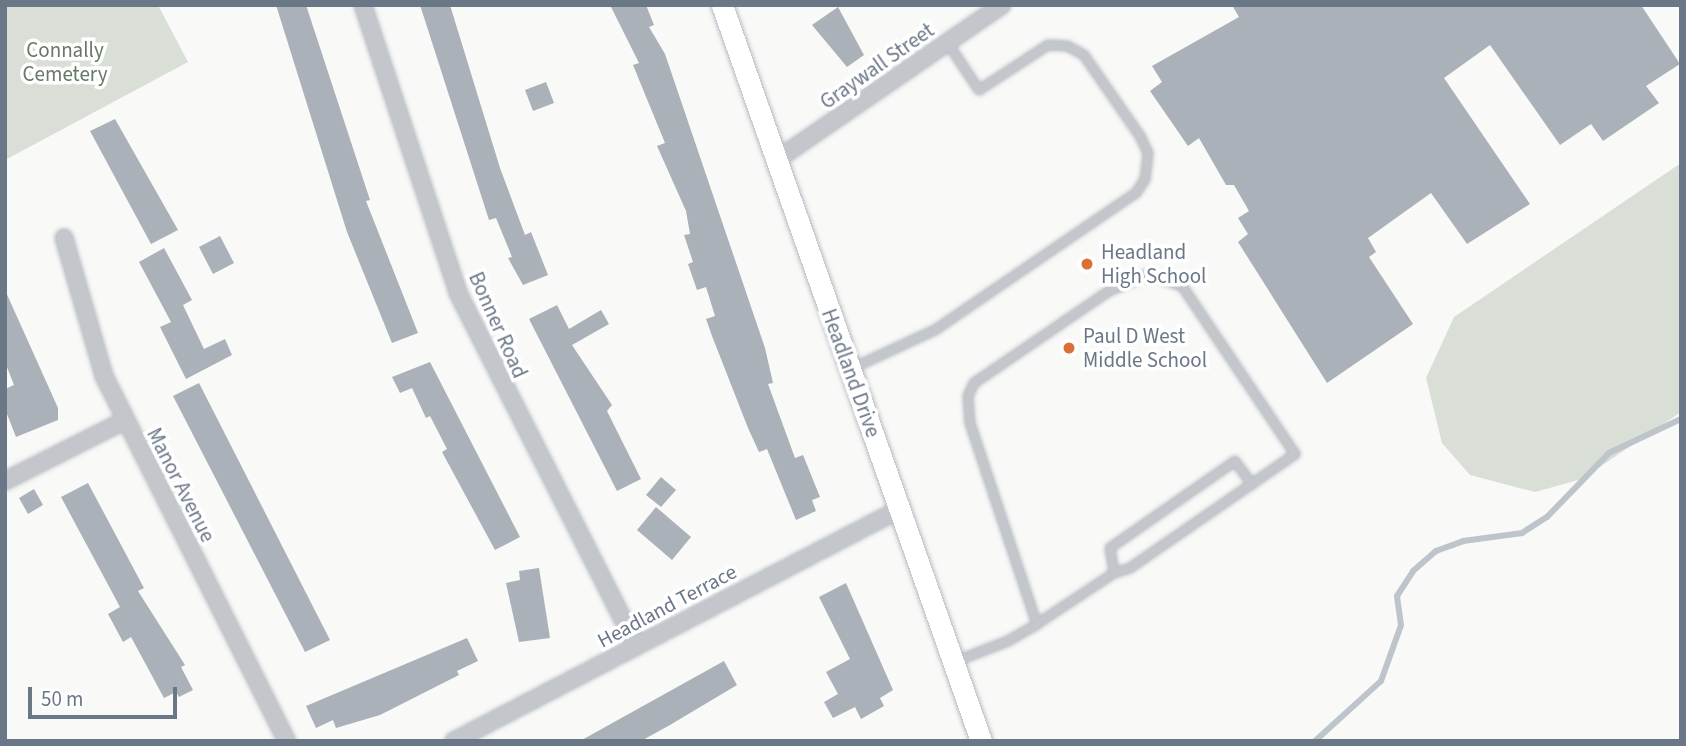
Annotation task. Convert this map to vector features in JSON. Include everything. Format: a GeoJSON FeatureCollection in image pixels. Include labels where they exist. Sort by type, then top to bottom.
{"type":"FeatureCollection","features":[{"type":"Feature","properties":{"kind":"main road","name":"Headland Drive"},"geometry":{"type":"LineString","coordinates":[[722,5],[981,741]]}},
{"type":"Feature","properties":{"kind":"street","name":"Bonner Road"},"geometry":{"type":"LineString","coordinates":[[363,5],[458,293],[636,646]]}},
{"type":"Feature","properties":{"kind":"street","name":"Graywall Street"},"geometry":{"type":"LineString","coordinates":[[775,161],[1002,5]]}},
{"type":"Feature","properties":{"kind":"street","name":"Manor Avenue"},"geometry":{"type":"LineString","coordinates":[[64,238],[104,376],[124,421],[288,741]]}},
{"type":"Feature","properties":{"kind":"street"},"geometry":{"type":"LineString","coordinates":[[5,481],[124,421]]}},
{"type":"Feature","properties":{"kind":"street","name":"Headland Terrace"},"geometry":{"type":"LineString","coordinates":[[454,741],[900,509]]}},
{"type":"Feature","properties":{"kind":"lane"},"geometry":{"type":"LineString","coordinates":[[850,369],[935,330],[1136,193],[1145,179],[1148,153],[1140,136],[1084,55],[1068,46],[1048,45],[979,90],[947,43]]}},
{"type":"Feature","properties":{"kind":"lane"},"geometry":{"type":"LineString","coordinates":[[954,662],[1037,624],[1114,573],[1130,568],[1295,454],[1182,286],[1149,274],[1109,291],[974,383],[968,396],[970,423],[1037,624]]}},
{"type":"Feature","properties":{"kind":"lane"},"geometry":{"type":"LineString","coordinates":[[1114,573],[1110,548],[1235,461],[1252,484]]}},
{"type":"Feature","properties":{"kind":"green space","name":"Connally Cemetery"},"geometry":{"type":"Polygon","coordinates":[[[5,5],[158,5],[188,62],[5,160],[5,5]]]}},
{"type":"Feature","properties":{"kind":"green space"},"geometry":{"type":"Polygon","coordinates":[[[1681,163],[1681,412],[1582,479],[1535,492],[1470,475],[1442,443],[1426,378],[1454,317],[1681,163]]]}},
{"type":"Feature","properties":{"kind":"building"},"geometry":{"type":"Polygon","coordinates":[[[276,5],[306,5],[370,200],[366,201],[418,333],[392,343],[347,232],[276,5]]]}},
{"type":"Feature","properties":{"kind":"building"},"geometry":{"type":"Polygon","coordinates":[[[420,5],[450,5],[500,168],[525,235],[531,232],[548,275],[523,285],[508,258],[512,257],[496,218],[489,220],[420,5]]]}},
{"type":"Feature","properties":{"kind":"building"},"geometry":{"type":"Polygon","coordinates":[[[610,5],[646,5],[654,25],[649,27],[665,54],[765,348],[773,383],[768,384],[795,458],[803,455],[820,497],[812,500],[816,511],[796,520],[767,449],[759,452],[748,428],[712,336],[706,319],[715,316],[706,287],[697,290],[688,264],[693,262],[684,235],[690,234],[686,211],[657,146],[665,143],[633,65],[639,63],[610,5]]]}},
{"type":"Feature","properties":{"kind":"building"},"geometry":{"type":"Polygon","coordinates":[[[1232,5],[1641,5],[1680,64],[1646,86],[1659,103],[1603,141],[1591,124],[1560,145],[1490,45],[1444,78],[1530,204],[1467,244],[1431,193],[1368,238],[1376,252],[1369,257],[1413,324],[1327,383],[1238,242],[1248,234],[1238,218],[1249,211],[1234,185],[1226,185],[1199,138],[1188,146],[1150,91],[1162,82],[1152,66],[1239,17],[1232,5]]]}},
{"type":"Feature","properties":{"kind":"building"},"geometry":{"type":"Polygon","coordinates":[[[838,7],[864,55],[847,67],[812,25],[838,7]]]}},
{"type":"Feature","properties":{"kind":"building"},"geometry":{"type":"Polygon","coordinates":[[[546,82],[554,103],[533,111],[525,90],[546,82]]]}},
{"type":"Feature","properties":{"kind":"building"},"geometry":{"type":"Polygon","coordinates":[[[115,119],[178,230],[151,244],[90,131],[115,119]]]}},
{"type":"Feature","properties":{"kind":"building"},"geometry":{"type":"Polygon","coordinates":[[[220,236],[234,263],[213,274],[199,247],[220,236]]]}},
{"type":"Feature","properties":{"kind":"building"},"geometry":{"type":"Polygon","coordinates":[[[164,248],[192,300],[183,305],[204,349],[225,339],[232,355],[186,379],[160,327],[171,322],[139,262],[164,248]]]}},
{"type":"Feature","properties":{"kind":"building"},"geometry":{"type":"Polygon","coordinates":[[[5,290],[58,408],[58,420],[16,437],[5,409],[5,389],[14,385],[5,362],[5,290]]]}},
{"type":"Feature","properties":{"kind":"building"},"geometry":{"type":"Polygon","coordinates":[[[557,305],[569,329],[601,310],[609,324],[572,345],[612,405],[607,411],[641,479],[617,491],[529,319],[557,305]]]}},
{"type":"Feature","properties":{"kind":"building"},"geometry":{"type":"Polygon","coordinates":[[[430,362],[520,537],[495,550],[442,452],[447,449],[430,416],[426,418],[412,388],[400,393],[392,377],[430,362]]]}},
{"type":"Feature","properties":{"kind":"building"},"geometry":{"type":"Polygon","coordinates":[[[199,383],[330,640],[305,652],[173,396],[199,383]]]}},
{"type":"Feature","properties":{"kind":"building"},"geometry":{"type":"Polygon","coordinates":[[[661,477],[676,490],[661,507],[646,495],[661,477]]]}},
{"type":"Feature","properties":{"kind":"building"},"geometry":{"type":"Polygon","coordinates":[[[88,483],[144,588],[138,591],[185,665],[181,667],[193,690],[179,697],[176,692],[164,698],[131,637],[123,642],[108,614],[120,607],[61,497],[88,483]]]}},
{"type":"Feature","properties":{"kind":"building"},"geometry":{"type":"Polygon","coordinates":[[[34,489],[43,505],[28,514],[19,498],[34,489]]]}},
{"type":"Feature","properties":{"kind":"building"},"geometry":{"type":"Polygon","coordinates":[[[656,507],[691,537],[672,560],[637,530],[656,507]]]}},
{"type":"Feature","properties":{"kind":"building"},"geometry":{"type":"Polygon","coordinates":[[[539,568],[550,638],[519,642],[506,583],[520,580],[519,571],[539,568]]]}},
{"type":"Feature","properties":{"kind":"building"},"geometry":{"type":"Polygon","coordinates":[[[846,583],[893,690],[880,698],[884,706],[861,719],[855,707],[833,718],[824,702],[838,694],[826,672],[850,659],[819,597],[846,583]]]}},
{"type":"Feature","properties":{"kind":"building"},"geometry":{"type":"Polygon","coordinates":[[[467,638],[478,661],[457,671],[459,675],[380,715],[336,728],[333,720],[316,728],[306,706],[467,638]]]}},
{"type":"Feature","properties":{"kind":"building"},"geometry":{"type":"Polygon","coordinates":[[[724,661],[737,685],[670,725],[641,741],[580,741],[724,661]]]}},
{"type":"Feature","properties":{"kind":"waterway"},"geometry":{"type":"LineString","coordinates":[[1315,741],[1381,681],[1401,625],[1397,596],[1413,571],[1436,551],[1463,541],[1522,533],[1547,517],[1609,453],[1681,419]]}},
{"type":"Feature","properties":{"kind":"place","name":"Headland High School"},"geometry":{"type":"Point","coordinates":[1087,264]}},
{"type":"Feature","properties":{"kind":"place","name":"Paul D West Middle School"},"geometry":{"type":"Point","coordinates":[1069,348]}}]}
